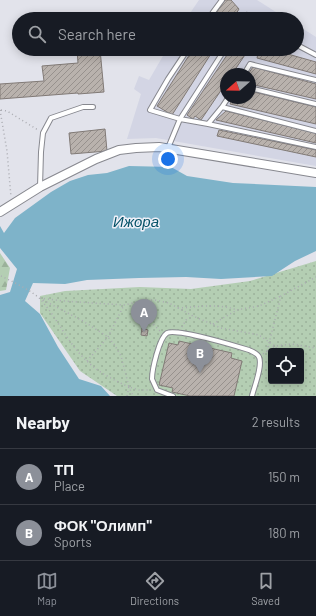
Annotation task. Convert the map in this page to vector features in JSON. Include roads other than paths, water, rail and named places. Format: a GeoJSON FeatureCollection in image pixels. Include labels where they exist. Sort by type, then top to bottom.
{"type":"FeatureCollection","features":[{"type":"Feature","properties":{"kind":"street"},"geometry":{"type":"LineString","coordinates":[[0,212],[40,187],[96,159],[120,150],[152,147],[167,148],[316,173]]}},
{"type":"Feature","properties":{"kind":"lane"},"geometry":{"type":"LineString","coordinates":[[213,12],[222,0]]}},
{"type":"Feature","properties":{"kind":"lane"},"geometry":{"type":"LineString","coordinates":[[304,48],[316,55]]}},
{"type":"Feature","properties":{"kind":"lane"},"geometry":{"type":"LineString","coordinates":[[183,56],[150,110],[180,119],[316,147]]}},
{"type":"Feature","properties":{"kind":"lane"},"geometry":{"type":"LineString","coordinates":[[167,148],[180,119],[220,56]]}},
{"type":"Feature","properties":{"kind":"lane"},"geometry":{"type":"LineString","coordinates":[[248,68],[250,64],[316,80]]}},
{"type":"Feature","properties":{"kind":"lane"},"geometry":{"type":"LineString","coordinates":[[256,89],[316,104]]}},
{"type":"Feature","properties":{"kind":"lane"},"geometry":{"type":"LineString","coordinates":[[208,124],[224,104]]}},
{"type":"Feature","properties":{"kind":"lane"},"geometry":{"type":"LineString","coordinates":[[40,187],[43,133],[51,118],[83,107],[93,107]]}},
{"type":"Feature","properties":{"kind":"lane"},"geometry":{"type":"LineString","coordinates":[[222,107],[316,131]]}},
{"type":"Feature","properties":{"kind":"lane"},"geometry":{"type":"LineString","coordinates":[[173,396],[157,390],[152,379],[152,374],[162,339],[172,332],[180,332],[256,353],[259,356],[260,366],[252,396]]}},
{"type":"Feature","properties":{"kind":"water","name":"Ижора"},"geometry":{"type":"Polygon","coordinates":[[[129,166],[171,167],[187,176],[233,183],[316,187],[316,251],[295,261],[272,276],[221,279],[186,277],[87,280],[65,284],[33,283],[25,301],[40,314],[58,347],[79,379],[101,386],[110,396],[0,396],[0,295],[10,292],[17,269],[0,248],[0,226],[4,233],[15,218],[51,192],[70,181],[88,175],[107,173],[129,166]]]}},
{"type":"Feature","properties":{"kind":"place","name":"ТП"},"geometry":{"type":"Point","coordinates":[144,332]}},
{"type":"Feature","properties":{"kind":"place","name":"ФОК \"Олимп\""},"geometry":{"type":"Point","coordinates":[200,373]}}]}
